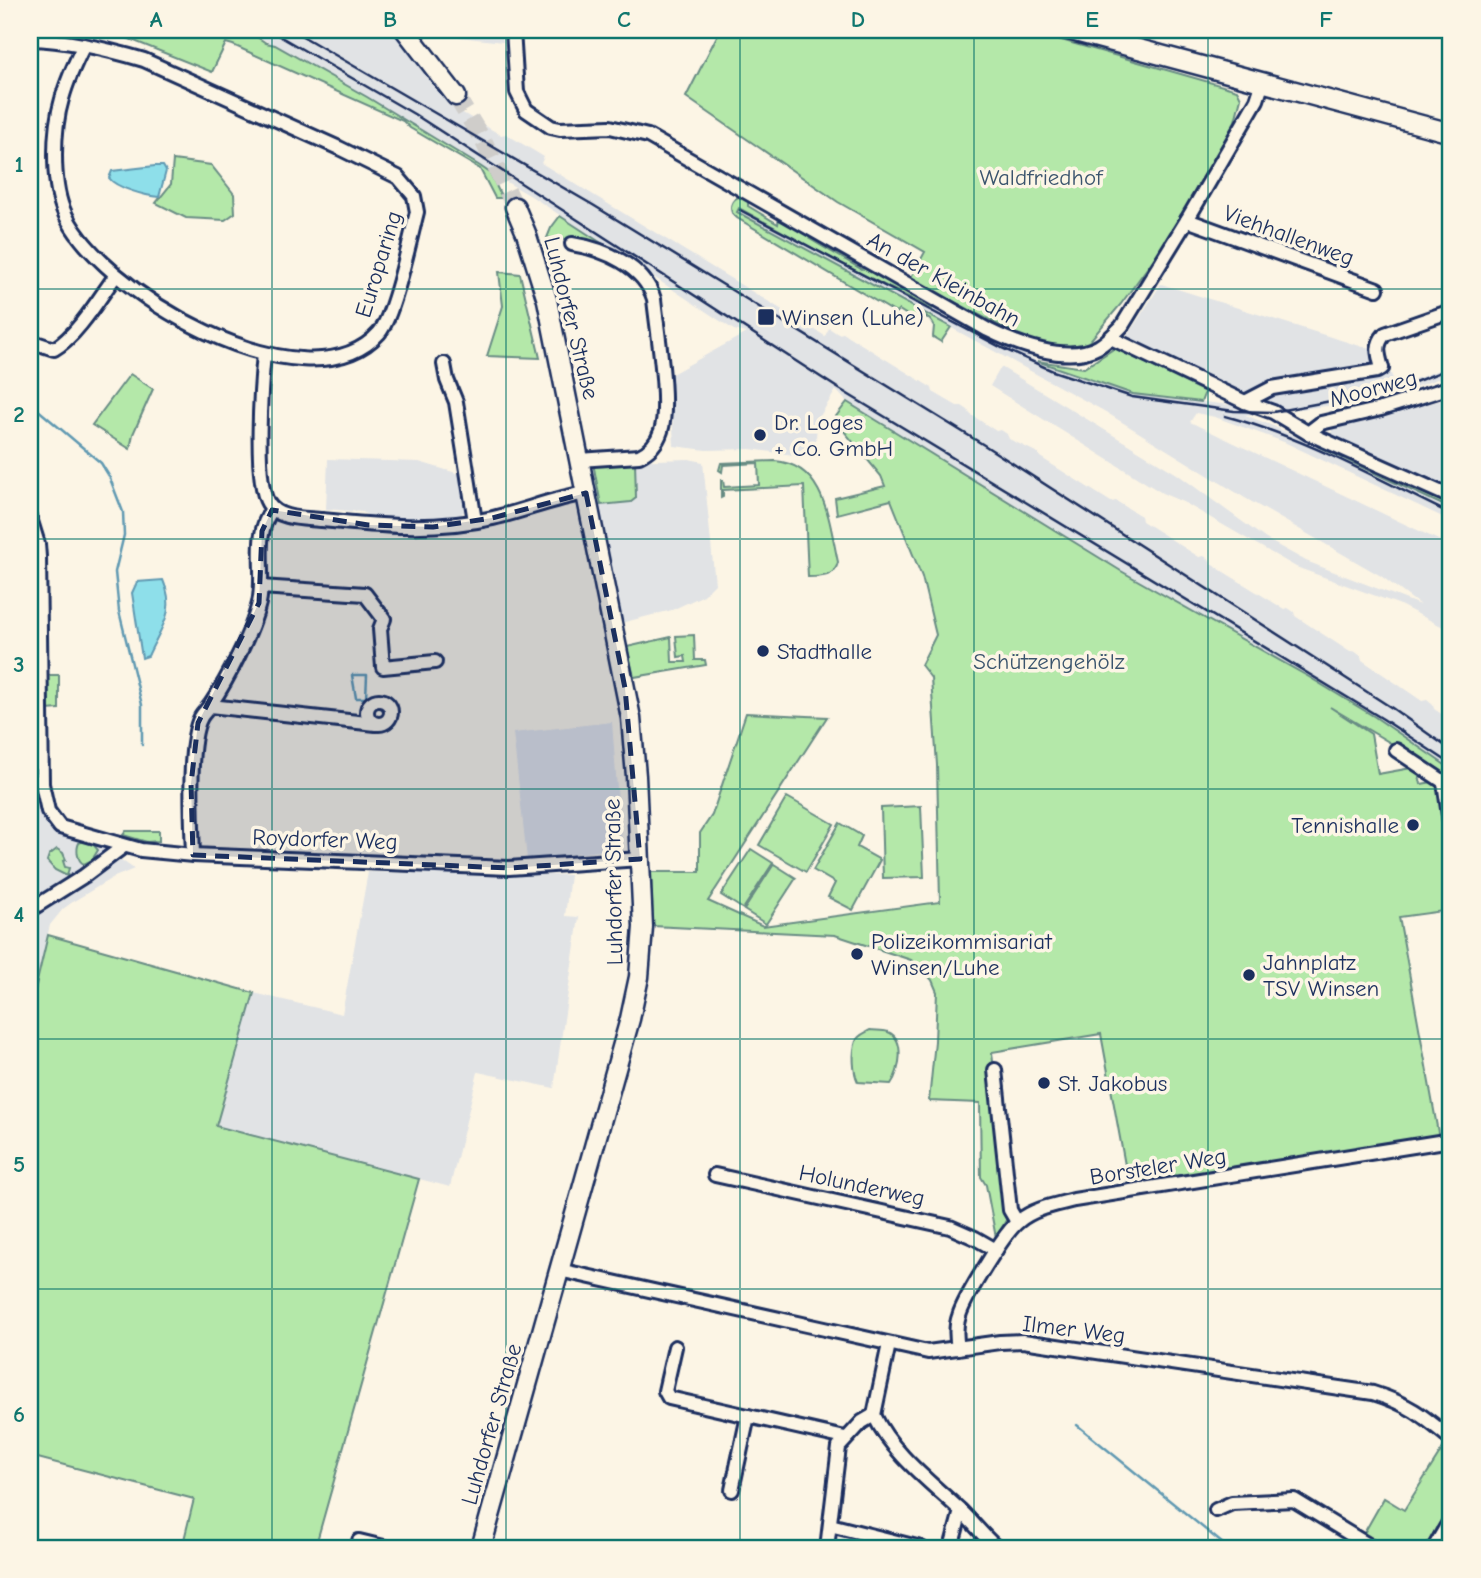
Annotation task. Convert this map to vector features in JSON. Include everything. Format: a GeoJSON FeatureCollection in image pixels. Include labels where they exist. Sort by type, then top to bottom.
{"type":"FeatureCollection","features":[{"type":"Feature","properties":{"kind":"main road"},"geometry":{"type":"LineString","coordinates":[[405,30],[456,96]]}},
{"type":"Feature","properties":{"kind":"main road"},"geometry":{"type":"LineString","coordinates":[[1068,30],[1451,133]]}},
{"type":"Feature","properties":{"kind":"main road","name":"Luhdorfer Straße"},"geometry":{"type":"LineString","coordinates":[[481,1548],[626,1032],[639,976],[643,928],[631,718],[547,300],[515,206]]}},
{"type":"Feature","properties":{"kind":"street","name":"An der Kleinbahn"},"geometry":{"type":"LineString","coordinates":[[513,30],[517,92],[526,110],[551,127],[570,130],[610,127],[636,132],[662,143],[958,315],[1032,349],[1076,354],[1096,348],[1111,338]]}},
{"type":"Feature","properties":{"kind":"street"},"geometry":{"type":"LineString","coordinates":[[30,39],[84,45]]}},
{"type":"Feature","properties":{"kind":"street","name":"Europaring"},"geometry":{"type":"LineString","coordinates":[[84,45],[144,60],[398,177],[414,196],[417,206],[389,314],[381,331],[363,347],[335,358],[306,360],[243,348],[159,306],[117,275],[83,244],[63,210],[57,188],[57,136],[61,102],[70,74],[84,45]]}},
{"type":"Feature","properties":{"kind":"street","name":"Viehhallenweg"},"geometry":{"type":"LineString","coordinates":[[1111,338],[1122,326],[1187,220],[1257,100],[1263,82]]}},
{"type":"Feature","properties":{"kind":"street","name":"Viehhallenweg"},"geometry":{"type":"LineString","coordinates":[[1187,220],[1377,289]]}},
{"type":"Feature","properties":{"kind":"street"},"geometry":{"type":"LineString","coordinates":[[572,244],[602,252],[632,269],[647,282],[654,299],[663,406],[660,434],[648,452],[639,456],[579,460]]}},
{"type":"Feature","properties":{"kind":"street"},"geometry":{"type":"LineString","coordinates":[[30,341],[54,349],[59,346],[117,275]]}},
{"type":"Feature","properties":{"kind":"street"},"geometry":{"type":"LineString","coordinates":[[1245,402],[1272,388],[1377,372],[1382,368],[1377,350],[1379,340],[1385,334],[1451,311]]}},
{"type":"Feature","properties":{"kind":"street"},"geometry":{"type":"LineString","coordinates":[[1111,338],[1245,402],[1273,412],[1308,433],[1451,497]]}},
{"type":"Feature","properties":{"kind":"street"},"geometry":{"type":"LineString","coordinates":[[264,354],[260,394],[262,477],[266,500],[272,510],[287,516],[368,525],[433,527],[475,521],[586,493]]}},
{"type":"Feature","properties":{"kind":"street"},"geometry":{"type":"LineString","coordinates":[[444,364],[456,402],[475,521]]}},
{"type":"Feature","properties":{"kind":"street","name":"Moorweg"},"geometry":{"type":"LineString","coordinates":[[1308,433],[1321,423],[1401,404],[1451,387]]}},
{"type":"Feature","properties":{"kind":"street"},"geometry":{"type":"LineString","coordinates":[[192,855],[193,760],[198,723],[234,662],[259,604],[262,531],[272,510]]}},
{"type":"Feature","properties":{"kind":"street","name":"Roydorfer Weg"},"geometry":{"type":"LineString","coordinates":[[30,518],[39,557],[42,784],[45,803],[60,827],[141,850],[192,855],[509,868],[640,859]]}},
{"type":"Feature","properties":{"kind":"street"},"geometry":{"type":"LineString","coordinates":[[261,587],[365,594],[384,619],[380,629],[383,667],[435,662]]}},
{"type":"Feature","properties":{"kind":"street"},"geometry":{"type":"LineString","coordinates":[[210,706],[376,723]]}},
{"type":"Feature","properties":{"kind":"street"},"geometry":{"type":"LineString","coordinates":[[1396,750],[1444,782],[1451,829]]}},
{"type":"Feature","properties":{"kind":"street"},"geometry":{"type":"LineString","coordinates":[[30,910],[84,876],[124,846]]}},
{"type":"Feature","properties":{"kind":"street"},"geometry":{"type":"LineString","coordinates":[[995,1070],[1010,1210],[1017,1222]]}},
{"type":"Feature","properties":{"kind":"street","name":"Borsteler Weg"},"geometry":{"type":"LineString","coordinates":[[958,1348],[955,1334],[959,1314],[996,1250],[1017,1222],[1032,1212],[1074,1200],[1451,1140]]}},
{"type":"Feature","properties":{"kind":"street","name":"Holunderweg"},"geometry":{"type":"LineString","coordinates":[[715,1175],[950,1227],[996,1250]]}},
{"type":"Feature","properties":{"kind":"street","name":"Ilmer Weg"},"geometry":{"type":"LineString","coordinates":[[559,1270],[928,1352],[1023,1341],[1373,1393],[1400,1401],[1451,1439]]}},
{"type":"Feature","properties":{"kind":"street"},"geometry":{"type":"LineString","coordinates":[[888,1344],[874,1415],[880,1429],[919,1474],[997,1548]]}},
{"type":"Feature","properties":{"kind":"street"},"geometry":{"type":"LineString","coordinates":[[674,1347],[665,1391],[669,1398],[845,1438]]}},
{"type":"Feature","properties":{"kind":"street"},"geometry":{"type":"LineString","coordinates":[[827,1548],[839,1447],[862,1422],[874,1415]]}},
{"type":"Feature","properties":{"kind":"street"},"geometry":{"type":"LineString","coordinates":[[732,1490],[748,1416]]}},
{"type":"Feature","properties":{"kind":"street"},"geometry":{"type":"LineString","coordinates":[[1216,1510],[1232,1503],[1294,1500],[1368,1547]]}},
{"type":"Feature","properties":{"kind":"street"},"geometry":{"type":"LineString","coordinates":[[951,1548],[961,1511]]}},
{"type":"Feature","properties":{"kind":"street"},"geometry":{"type":"LineString","coordinates":[[1433,1548],[1451,1519]]}},
{"type":"Feature","properties":{"kind":"street"},"geometry":{"type":"LineString","coordinates":[[830,1525],[922,1548]]}},
{"type":"Feature","properties":{"kind":"street"},"geometry":{"type":"LineString","coordinates":[[359,1541],[387,1548]]}},
{"type":"Feature","properties":{"kind":"highlighted area"},"geometry":{"type":"Polygon","coordinates":[[[586,493],[625,688],[640,859],[509,868],[193,855],[191,784],[198,723],[259,603],[262,531],[272,510],[368,525],[433,527],[492,518],[586,493]]]}},
{"type":"Feature","properties":{"kind":"shaded area"},"geometry":{"type":"Polygon","coordinates":[[[247,30],[393,30],[449,99],[447,104],[544,157],[541,163],[825,336],[829,328],[838,334],[843,333],[932,388],[933,392],[957,406],[962,406],[996,431],[1001,430],[1009,439],[1038,453],[1040,457],[1111,502],[1116,501],[1141,516],[1142,521],[1199,557],[1204,556],[1211,564],[1284,609],[1288,608],[1295,616],[1350,652],[1354,651],[1362,660],[1422,701],[1427,700],[1434,709],[1451,720],[1451,769],[1375,717],[1309,677],[1121,571],[847,402],[836,390],[817,421],[815,458],[750,449],[706,450],[674,446],[670,375],[746,333],[734,330],[531,196],[451,150],[446,144],[247,30]]]}},
{"type":"Feature","properties":{"kind":"shaded area"},"geometry":{"type":"Polygon","coordinates":[[[439,30],[502,30],[503,42],[459,37],[439,30]]]}},
{"type":"Feature","properties":{"kind":"shaded area"},"geometry":{"type":"Polygon","coordinates":[[[739,208],[1037,361],[1133,394],[1230,405],[1261,404],[1126,338],[1161,284],[1363,347],[1381,348],[1395,384],[1451,365],[1451,374],[1409,389],[1336,405],[1245,415],[1451,509],[1451,521],[1284,442],[1215,417],[1196,413],[1190,422],[1451,546],[1451,631],[1398,604],[1296,567],[1185,503],[1162,493],[990,386],[1001,367],[1177,474],[1266,539],[1306,561],[1420,605],[1381,576],[1245,498],[1104,411],[737,211],[739,208]]]}},
{"type":"Feature","properties":{"kind":"shaded area"},"geometry":{"type":"Polygon","coordinates":[[[1451,398],[1451,491],[1331,436],[1332,428],[1337,425],[1451,398]]]}},
{"type":"Feature","properties":{"kind":"shaded area"},"geometry":{"type":"Polygon","coordinates":[[[328,459],[419,462],[463,475],[467,508],[460,516],[412,519],[368,516],[363,512],[326,509],[328,459]]]}},
{"type":"Feature","properties":{"kind":"shaded area"},"geometry":{"type":"Polygon","coordinates":[[[689,459],[703,462],[715,584],[704,595],[672,610],[621,623],[590,462],[689,459]]]}},
{"type":"Feature","properties":{"kind":"shaded area"},"geometry":{"type":"Polygon","coordinates":[[[30,621],[35,621],[36,794],[46,821],[57,831],[111,847],[110,852],[134,869],[112,878],[74,901],[63,909],[50,925],[30,1011],[30,621]]]}},
{"type":"Feature","properties":{"kind":"shaded area"},"geometry":{"type":"Polygon","coordinates":[[[612,722],[621,842],[618,847],[527,859],[513,733],[612,722]]]}},
{"type":"Feature","properties":{"kind":"shaded area"},"geometry":{"type":"Polygon","coordinates":[[[368,872],[570,875],[565,916],[579,917],[554,1088],[478,1072],[450,1187],[216,1126],[254,993],[342,1014],[368,872]]]}},
{"type":"Feature","properties":{"kind":"green space"},"geometry":{"type":"Polygon","coordinates":[[[79,30],[247,30],[367,97],[480,166],[490,173],[502,198],[495,198],[480,169],[410,128],[403,121],[233,45],[226,43],[212,72],[127,38],[79,30]]]}},
{"type":"Feature","properties":{"kind":"green space","name":"Waldfriedhof"},"geometry":{"type":"Polygon","coordinates":[[[720,30],[1026,30],[1237,90],[1241,98],[1235,121],[1182,220],[1121,304],[1088,343],[1062,347],[1018,335],[910,279],[925,252],[838,202],[686,97],[720,30]]]}},
{"type":"Feature","properties":{"kind":"green space"},"geometry":{"type":"Polygon","coordinates":[[[173,160],[211,165],[234,194],[235,213],[225,220],[186,218],[156,203],[171,184],[173,160]]]}},
{"type":"Feature","properties":{"kind":"green space"},"geometry":{"type":"Polygon","coordinates":[[[741,196],[748,198],[748,206],[778,224],[779,217],[861,269],[866,268],[934,305],[932,309],[739,208],[737,212],[951,327],[941,342],[933,337],[934,326],[928,318],[912,318],[899,310],[896,313],[737,218],[732,213],[731,205],[741,196]]]}},
{"type":"Feature","properties":{"kind":"green space"},"geometry":{"type":"Polygon","coordinates":[[[560,216],[626,259],[586,242],[547,238],[560,216]]]}},
{"type":"Feature","properties":{"kind":"green space"},"geometry":{"type":"Polygon","coordinates":[[[499,272],[520,274],[540,358],[487,356],[503,306],[499,272]]]}},
{"type":"Feature","properties":{"kind":"green space"},"geometry":{"type":"Polygon","coordinates":[[[1115,348],[1205,392],[1201,402],[1133,394],[1037,361],[1084,368],[1115,348]]]}},
{"type":"Feature","properties":{"kind":"green space"},"geometry":{"type":"Polygon","coordinates":[[[130,374],[153,389],[133,434],[130,449],[92,425],[130,374]]]}},
{"type":"Feature","properties":{"kind":"green space","name":"Schützengehölz"},"geometry":{"type":"Polygon","coordinates":[[[847,402],[1121,571],[1375,717],[1451,769],[1451,779],[1330,707],[1371,734],[1378,774],[1417,767],[1421,784],[1438,781],[1451,860],[1451,910],[1399,917],[1439,1138],[1129,1187],[1101,1034],[992,1052],[1009,1215],[996,1238],[986,1185],[981,1177],[980,1103],[929,1101],[937,992],[932,980],[911,960],[835,935],[653,926],[651,872],[700,872],[700,833],[712,815],[746,713],[827,717],[708,901],[763,926],[940,902],[937,765],[931,678],[921,665],[936,635],[922,577],[891,500],[837,514],[835,498],[885,486],[881,476],[834,419],[847,402]]]}},
{"type":"Feature","properties":{"kind":"green space"},"geometry":{"type":"Polygon","coordinates":[[[1324,445],[1451,503],[1451,509],[1319,447],[1324,445]]]}},
{"type":"Feature","properties":{"kind":"green space"},"geometry":{"type":"Polygon","coordinates":[[[635,461],[636,498],[631,502],[601,505],[593,463],[635,461]]]}},
{"type":"Feature","properties":{"kind":"green space"},"geometry":{"type":"Polygon","coordinates":[[[775,461],[792,465],[805,473],[822,498],[838,562],[831,573],[808,577],[804,486],[723,490],[721,498],[721,480],[724,487],[759,485],[758,463],[723,465],[722,472],[719,470],[721,463],[775,461]]]}},
{"type":"Feature","properties":{"kind":"green space"},"geometry":{"type":"Polygon","coordinates":[[[694,635],[695,660],[705,660],[706,665],[634,677],[627,647],[671,637],[672,662],[686,662],[685,656],[678,657],[676,636],[694,635]]]}},
{"type":"Feature","properties":{"kind":"green space"},"geometry":{"type":"Polygon","coordinates":[[[47,675],[59,675],[59,709],[47,710],[47,675]]]}},
{"type":"Feature","properties":{"kind":"green space"},"geometry":{"type":"Polygon","coordinates":[[[787,797],[834,824],[806,872],[759,845],[787,797]]]}},
{"type":"Feature","properties":{"kind":"green space"},"geometry":{"type":"Polygon","coordinates":[[[921,806],[924,877],[883,878],[881,808],[921,806]]]}},
{"type":"Feature","properties":{"kind":"green space"},"geometry":{"type":"Polygon","coordinates":[[[840,823],[862,836],[857,847],[880,860],[853,910],[828,897],[835,883],[813,870],[840,823]]]}},
{"type":"Feature","properties":{"kind":"green space"},"geometry":{"type":"Polygon","coordinates":[[[126,831],[159,831],[159,841],[147,842],[123,835],[126,831]]]}},
{"type":"Feature","properties":{"kind":"green space"},"geometry":{"type":"Polygon","coordinates":[[[79,843],[92,843],[98,850],[92,860],[84,864],[77,851],[79,843]]]}},
{"type":"Feature","properties":{"kind":"green space"},"geometry":{"type":"Polygon","coordinates":[[[57,849],[63,853],[65,867],[69,868],[67,876],[55,870],[47,861],[49,855],[57,849]]]}},
{"type":"Feature","properties":{"kind":"green space"},"geometry":{"type":"Polygon","coordinates":[[[751,849],[773,863],[743,909],[721,895],[751,849]]]}},
{"type":"Feature","properties":{"kind":"green space"},"geometry":{"type":"Polygon","coordinates":[[[774,864],[796,878],[766,924],[744,910],[774,864]]]}},
{"type":"Feature","properties":{"kind":"green space"},"geometry":{"type":"Polygon","coordinates":[[[48,935],[254,993],[216,1126],[419,1179],[315,1548],[182,1548],[194,1499],[30,1456],[30,1011],[48,935]]]}},
{"type":"Feature","properties":{"kind":"green space"},"geometry":{"type":"Polygon","coordinates":[[[870,1030],[888,1032],[897,1041],[899,1064],[891,1084],[858,1082],[856,1078],[856,1041],[870,1030]]]}},
{"type":"Feature","properties":{"kind":"green space"},"geometry":{"type":"Polygon","coordinates":[[[1447,1442],[1451,1445],[1451,1510],[1440,1528],[1436,1528],[1426,1548],[1385,1548],[1363,1535],[1384,1498],[1404,1510],[1447,1442]]]}},
{"type":"Feature","properties":{"kind":"water"},"geometry":{"type":"Polygon","coordinates":[[[163,166],[166,171],[159,197],[124,188],[109,178],[112,171],[163,166]]]}},
{"type":"Feature","properties":{"kind":"water"},"geometry":{"type":"Polygon","coordinates":[[[163,580],[168,601],[166,619],[148,656],[142,658],[132,593],[137,582],[163,580]]]}},
{"type":"Feature","properties":{"kind":"waterway"},"geometry":{"type":"LineString","coordinates":[[30,403],[101,463],[123,512],[124,535],[115,572],[119,611],[142,705],[142,745]]}},
{"type":"Feature","properties":{"kind":"waterway"},"geometry":{"type":"LineString","coordinates":[[352,675],[367,675],[366,698],[356,698],[352,675]]}},
{"type":"Feature","properties":{"kind":"waterway"},"geometry":{"type":"LineString","coordinates":[[1077,1425],[1228,1548]]}},
{"type":"Feature","properties":{"kind":"waterway"},"geometry":{"type":"LineString","coordinates":[[992,1534],[1008,1548]]}},
{"type":"Feature","properties":{"kind":"tunnel"},"geometry":{"type":"LineString","coordinates":[[456,96],[484,142],[515,207]]}},
{"type":"Feature","properties":{"kind":"railway"},"geometry":{"type":"LineString","coordinates":[[269,30],[414,114],[836,387],[1383,719],[1451,764]]}},
{"type":"Feature","properties":{"kind":"railway"},"geometry":{"type":"LineString","coordinates":[[292,30],[593,205],[984,445],[1392,708],[1451,750]]}},
{"type":"Feature","properties":{"kind":"railway"},"geometry":{"type":"LineString","coordinates":[[740,210],[1002,348],[1053,371],[1132,397],[1234,411],[1273,412],[1399,388],[1451,368]]}},
{"type":"Feature","properties":{"kind":"railway"},"geometry":{"type":"LineString","coordinates":[[1225,416],[1312,447],[1451,514]]}},
{"type":"Feature","properties":{"kind":"place","name":"Winsen (Luhe)"},"geometry":{"type":"Point","coordinates":[766,317]}},
{"type":"Feature","properties":{"kind":"place","name":"Dr. Loges + Co. GmbH"},"geometry":{"type":"Point","coordinates":[760,435]}},
{"type":"Feature","properties":{"kind":"place","name":"Stadthalle"},"geometry":{"type":"Point","coordinates":[763,651]}},
{"type":"Feature","properties":{"kind":"place","name":"Tennishalle"},"geometry":{"type":"Point","coordinates":[1413,825]}},
{"type":"Feature","properties":{"kind":"place","name":"Polizeikommisariat Winsen/Luhe"},"geometry":{"type":"Point","coordinates":[857,954]}},
{"type":"Feature","properties":{"kind":"place","name":"Jahnplatz TSV Winsen"},"geometry":{"type":"Point","coordinates":[1249,975]}},
{"type":"Feature","properties":{"kind":"place","name":"St. Jakobus"},"geometry":{"type":"Point","coordinates":[1044,1083]}}]}
